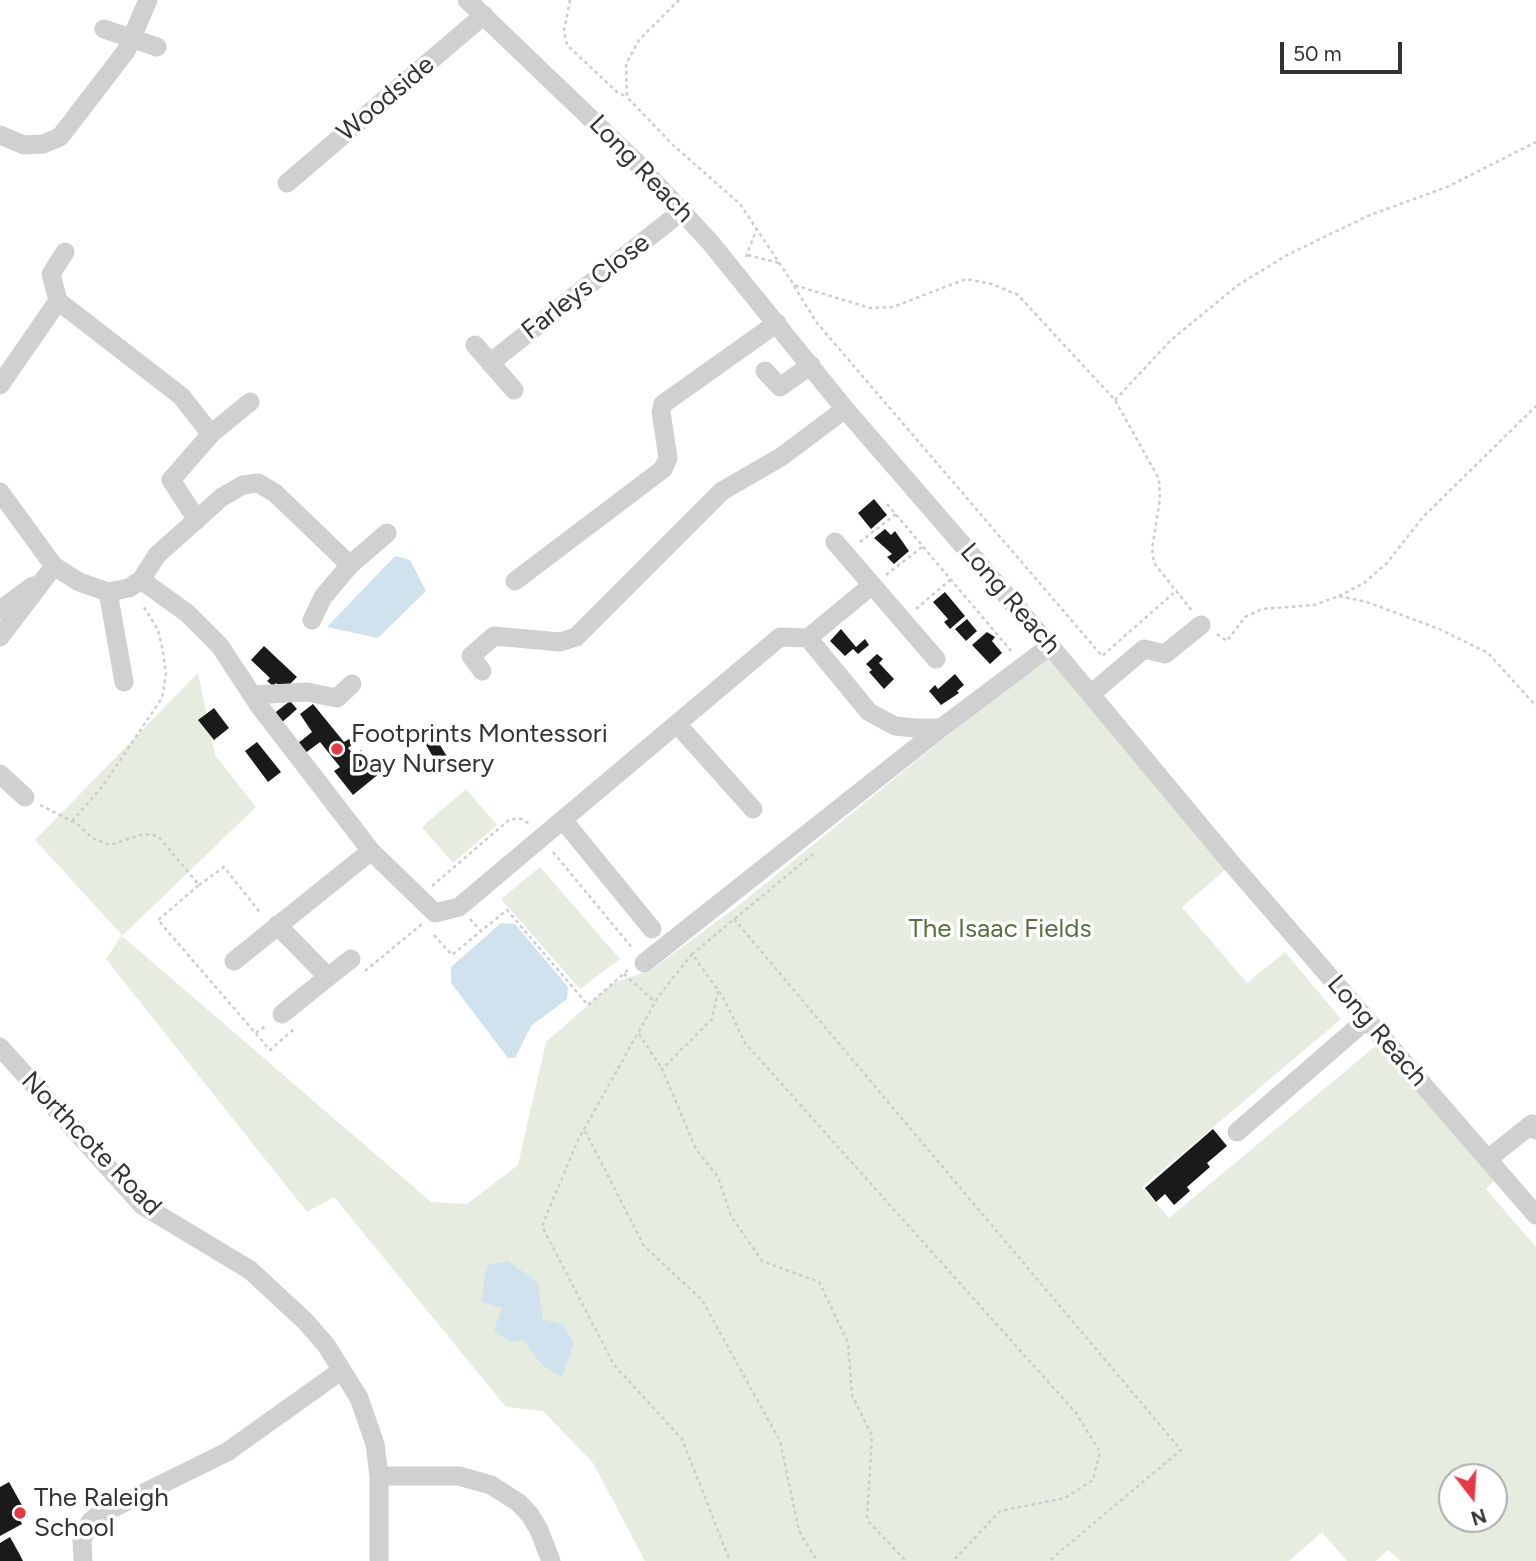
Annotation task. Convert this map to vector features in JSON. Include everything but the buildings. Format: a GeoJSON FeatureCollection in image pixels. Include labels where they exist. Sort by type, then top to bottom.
{"type":"FeatureCollection","features":[{"type":"Feature","properties":{"kind":"street"},"geometry":{"type":"LineString","coordinates":[[0,135],[24,145],[43,144],[60,136],[75,121],[131,39],[148,0]]}},
{"type":"Feature","properties":{"kind":"street","name":"Long Reach"},"geometry":{"type":"LineString","coordinates":[[467,0],[625,152],[732,267],[845,409],[1091,694],[1366,1020],[1536,1215]]}},
{"type":"Feature","properties":{"kind":"street","name":"Woodside"},"geometry":{"type":"LineString","coordinates":[[287,183],[484,16]]}},
{"type":"Feature","properties":{"kind":"street"},"geometry":{"type":"LineString","coordinates":[[104,29],[157,47]]}},
{"type":"Feature","properties":{"kind":"street","name":"Farleys Close"},"geometry":{"type":"LineString","coordinates":[[490,363],[682,211]]}},
{"type":"Feature","properties":{"kind":"street"},"geometry":{"type":"LineString","coordinates":[[65,253],[51,274],[58,301],[181,396],[211,434]]}},
{"type":"Feature","properties":{"kind":"street"},"geometry":{"type":"LineString","coordinates":[[0,385],[58,301]]}},
{"type":"Feature","properties":{"kind":"street"},"geometry":{"type":"LineString","coordinates":[[515,581],[663,469],[668,458],[661,412],[663,404],[777,323]]}},
{"type":"Feature","properties":{"kind":"street"},"geometry":{"type":"LineString","coordinates":[[475,345],[514,390]]}},
{"type":"Feature","properties":{"kind":"street"},"geometry":{"type":"LineString","coordinates":[[765,371],[780,387],[811,365]]}},
{"type":"Feature","properties":{"kind":"street"},"geometry":{"type":"LineString","coordinates":[[197,520],[171,480],[211,434],[250,402]]}},
{"type":"Feature","properties":{"kind":"street"},"geometry":{"type":"LineString","coordinates":[[482,671],[471,656],[494,636],[560,642],[576,637],[722,492],[781,457],[845,409]]}},
{"type":"Feature","properties":{"kind":"street"},"geometry":{"type":"LineString","coordinates":[[135,584],[157,555],[222,497],[243,485],[258,483],[275,493],[351,565]]}},
{"type":"Feature","properties":{"kind":"street"},"geometry":{"type":"LineString","coordinates":[[0,492],[54,566],[79,582],[108,592],[135,584],[164,593],[220,646],[252,695],[371,851],[435,914],[459,907],[779,637],[808,638],[871,586]]}},
{"type":"Feature","properties":{"kind":"street"},"geometry":{"type":"LineString","coordinates":[[312,620],[323,597],[351,565],[387,533]]}},
{"type":"Feature","properties":{"kind":"street"},"geometry":{"type":"LineString","coordinates":[[839,548],[936,659]]}},
{"type":"Feature","properties":{"kind":"street"},"geometry":{"type":"LineString","coordinates":[[0,610],[35,585],[54,566]]}},
{"type":"Feature","properties":{"kind":"street"},"geometry":{"type":"LineString","coordinates":[[0,636],[54,566]]}},
{"type":"Feature","properties":{"kind":"street"},"geometry":{"type":"LineString","coordinates":[[108,592],[124,682]]}},
{"type":"Feature","properties":{"kind":"street"},"geometry":{"type":"LineString","coordinates":[[1091,694],[1144,649],[1165,654],[1201,625]]}},
{"type":"Feature","properties":{"kind":"street"},"geometry":{"type":"LineString","coordinates":[[808,638],[869,712],[895,726],[941,728]]}},
{"type":"Feature","properties":{"kind":"street"},"geometry":{"type":"LineString","coordinates":[[643,960],[1050,646]]}},
{"type":"Feature","properties":{"kind":"street"},"geometry":{"type":"LineString","coordinates":[[252,695],[307,692],[337,698],[352,684]]}},
{"type":"Feature","properties":{"kind":"street"},"geometry":{"type":"LineString","coordinates":[[677,724],[753,809]]}},
{"type":"Feature","properties":{"kind":"street"},"geometry":{"type":"LineString","coordinates":[[0,774],[25,797]]}},
{"type":"Feature","properties":{"kind":"street"},"geometry":{"type":"LineString","coordinates":[[563,820],[652,929]]}},
{"type":"Feature","properties":{"kind":"street"},"geometry":{"type":"LineString","coordinates":[[234,961],[371,851]]}},
{"type":"Feature","properties":{"kind":"street"},"geometry":{"type":"LineString","coordinates":[[275,927],[328,977]]}},
{"type":"Feature","properties":{"kind":"street"},"geometry":{"type":"LineString","coordinates":[[282,1014],[351,959]]}},
{"type":"Feature","properties":{"kind":"street"},"geometry":{"type":"LineString","coordinates":[[1237,1132],[1366,1020]]}},
{"type":"Feature","properties":{"kind":"street","name":"Northcote Road"},"geometry":{"type":"LineString","coordinates":[[0,1047],[142,1205],[250,1270],[305,1321],[342,1370],[368,1416],[379,1476],[379,1561]]}},
{"type":"Feature","properties":{"kind":"street"},"geometry":{"type":"LineString","coordinates":[[1489,1158],[1532,1124],[1536,1130]]}},
{"type":"Feature","properties":{"kind":"street"},"geometry":{"type":"LineString","coordinates":[[83,1561],[82,1539],[90,1522],[97,1516],[227,1452],[342,1370]]}},
{"type":"Feature","properties":{"kind":"street"},"geometry":{"type":"LineString","coordinates":[[379,1476],[459,1476],[491,1485],[519,1503],[530,1516],[539,1530],[551,1561]]}},
{"type":"Feature","properties":{"kind":"path"},"geometry":{"type":"LineString","coordinates":[[569,0],[564,31],[567,44],[617,92],[627,97],[673,145],[740,204],[817,323],[1102,656],[1177,590]]}},
{"type":"Feature","properties":{"kind":"path"},"geometry":{"type":"LineString","coordinates":[[627,97],[626,64],[639,40],[680,0]]}},
{"type":"Feature","properties":{"kind":"path"},"geometry":{"type":"LineString","coordinates":[[1115,400],[1171,340],[1238,285],[1289,254],[1370,215],[1447,187],[1536,142]]}},
{"type":"Feature","properties":{"kind":"path"},"geometry":{"type":"LineString","coordinates":[[732,267],[748,255],[757,228]]}},
{"type":"Feature","properties":{"kind":"path"},"geometry":{"type":"LineString","coordinates":[[748,255],[780,264]]}},
{"type":"Feature","properties":{"kind":"path"},"geometry":{"type":"LineString","coordinates":[[794,285],[870,308],[893,307],[966,279],[992,284],[1018,295],[1115,400],[1159,479],[1160,499],[1152,549],[1154,563],[1160,575],[1177,590],[1201,625],[1227,641],[1245,617],[1262,609],[1314,605],[1364,583],[1387,563],[1423,517],[1536,406]]}},
{"type":"Feature","properties":{"kind":"path"},"geometry":{"type":"LineString","coordinates":[[887,504],[1024,665]]}},
{"type":"Feature","properties":{"kind":"path"},"geometry":{"type":"LineString","coordinates":[[839,548],[896,514]]}},
{"type":"Feature","properties":{"kind":"path"},"geometry":{"type":"LineString","coordinates":[[871,586],[922,547]]}},
{"type":"Feature","properties":{"kind":"path"},"geometry":{"type":"LineString","coordinates":[[902,621],[951,579]]}},
{"type":"Feature","properties":{"kind":"path"},"geometry":{"type":"LineString","coordinates":[[72,821],[102,787],[162,698],[166,674],[158,630],[135,584]]}},
{"type":"Feature","properties":{"kind":"path"},"geometry":{"type":"LineString","coordinates":[[1339,596],[1406,615],[1488,653],[1536,706]]}},
{"type":"Feature","properties":{"kind":"path"},"geometry":{"type":"LineString","coordinates":[[25,797],[72,821],[92,838],[110,845],[144,834],[158,836],[198,886]]}},
{"type":"Feature","properties":{"kind":"path"},"geometry":{"type":"LineString","coordinates":[[419,897],[510,819],[522,819],[530,824],[643,960],[589,1005],[507,909],[452,955],[434,935]]}},
{"type":"Feature","properties":{"kind":"path"},"geometry":{"type":"LineString","coordinates":[[730,1561],[682,1439],[614,1365],[542,1226],[584,1129],[655,1002],[692,954],[820,848]]}},
{"type":"Feature","properties":{"kind":"path"},"geometry":{"type":"LineString","coordinates":[[256,1033],[282,1014],[294,1028],[270,1050],[158,920],[224,867],[275,927]]}},
{"type":"Feature","properties":{"kind":"path"},"geometry":{"type":"LineString","coordinates":[[459,907],[481,930]]}},
{"type":"Feature","properties":{"kind":"path"},"geometry":{"type":"LineString","coordinates":[[351,959],[362,973],[435,914]]}},
{"type":"Feature","properties":{"kind":"path"},"geometry":{"type":"LineString","coordinates":[[734,919],[1181,1450],[1049,1561]]}},
{"type":"Feature","properties":{"kind":"path"},"geometry":{"type":"LineString","coordinates":[[692,954],[718,990],[745,1043],[1076,1413],[1100,1452],[1093,1480],[1065,1498],[1000,1511],[953,1561]]}},
{"type":"Feature","properties":{"kind":"path"},"geometry":{"type":"LineString","coordinates":[[624,974],[655,1002]]}},
{"type":"Feature","properties":{"kind":"path"},"geometry":{"type":"LineString","coordinates":[[662,1069],[712,1019],[718,990]]}},
{"type":"Feature","properties":{"kind":"path"},"geometry":{"type":"LineString","coordinates":[[638,1033],[662,1069],[696,1149],[718,1177],[731,1216],[762,1261],[819,1283],[848,1343],[852,1395],[872,1436],[867,1520],[905,1561]]}},
{"type":"Feature","properties":{"kind":"path"},"geometry":{"type":"LineString","coordinates":[[584,1129],[644,1246],[702,1300],[780,1441],[799,1531],[817,1561]]}},
{"type":"Feature","properties":{"kind":"green space","name":"The Isaac Fields"},"geometry":{"type":"Polygon","coordinates":[[[1050,646],[1232,864],[1182,907],[1247,983],[1285,952],[1341,1019],[1142,1187],[1169,1218],[1384,1039],[1502,1173],[1486,1189],[1536,1247],[1536,1561],[1401,1561],[1388,1550],[1376,1561],[1347,1561],[1322,1532],[1289,1561],[645,1561],[593,1463],[543,1411],[506,1407],[334,1197],[307,1212],[106,959],[122,935],[35,840],[198,673],[215,755],[256,807],[122,936],[431,1202],[467,1204],[518,1165],[546,1042],[613,983],[651,970],[739,905],[1044,657],[1050,646]]]}},
{"type":"Feature","properties":{"kind":"green space"},"geometry":{"type":"Polygon","coordinates":[[[466,789],[497,825],[453,863],[422,827],[466,789]]]}},
{"type":"Feature","properties":{"kind":"green space"},"geometry":{"type":"Polygon","coordinates":[[[540,867],[620,959],[580,989],[501,899],[540,867]]]}},
{"type":"Feature","properties":{"kind":"water"},"geometry":{"type":"Polygon","coordinates":[[[395,556],[410,560],[426,591],[378,638],[327,627],[395,556]]]}},
{"type":"Feature","properties":{"kind":"water"},"geometry":{"type":"Polygon","coordinates":[[[501,923],[515,924],[568,987],[567,999],[531,1026],[515,1058],[508,1058],[451,983],[451,967],[501,923]]]}},
{"type":"Feature","properties":{"kind":"water"},"geometry":{"type":"Polygon","coordinates":[[[508,1261],[538,1283],[543,1319],[563,1325],[574,1343],[562,1377],[542,1365],[523,1340],[510,1342],[494,1330],[502,1308],[482,1302],[484,1279],[488,1265],[508,1261]]]}},
{"type":"Feature","properties":{"kind":"place","name":"Footprints Montessori Day Nursery"},"geometry":{"type":"Point","coordinates":[337,749]}},
{"type":"Feature","properties":{"kind":"place","name":"The Raleigh School"},"geometry":{"type":"Point","coordinates":[20,1513]}}]}
